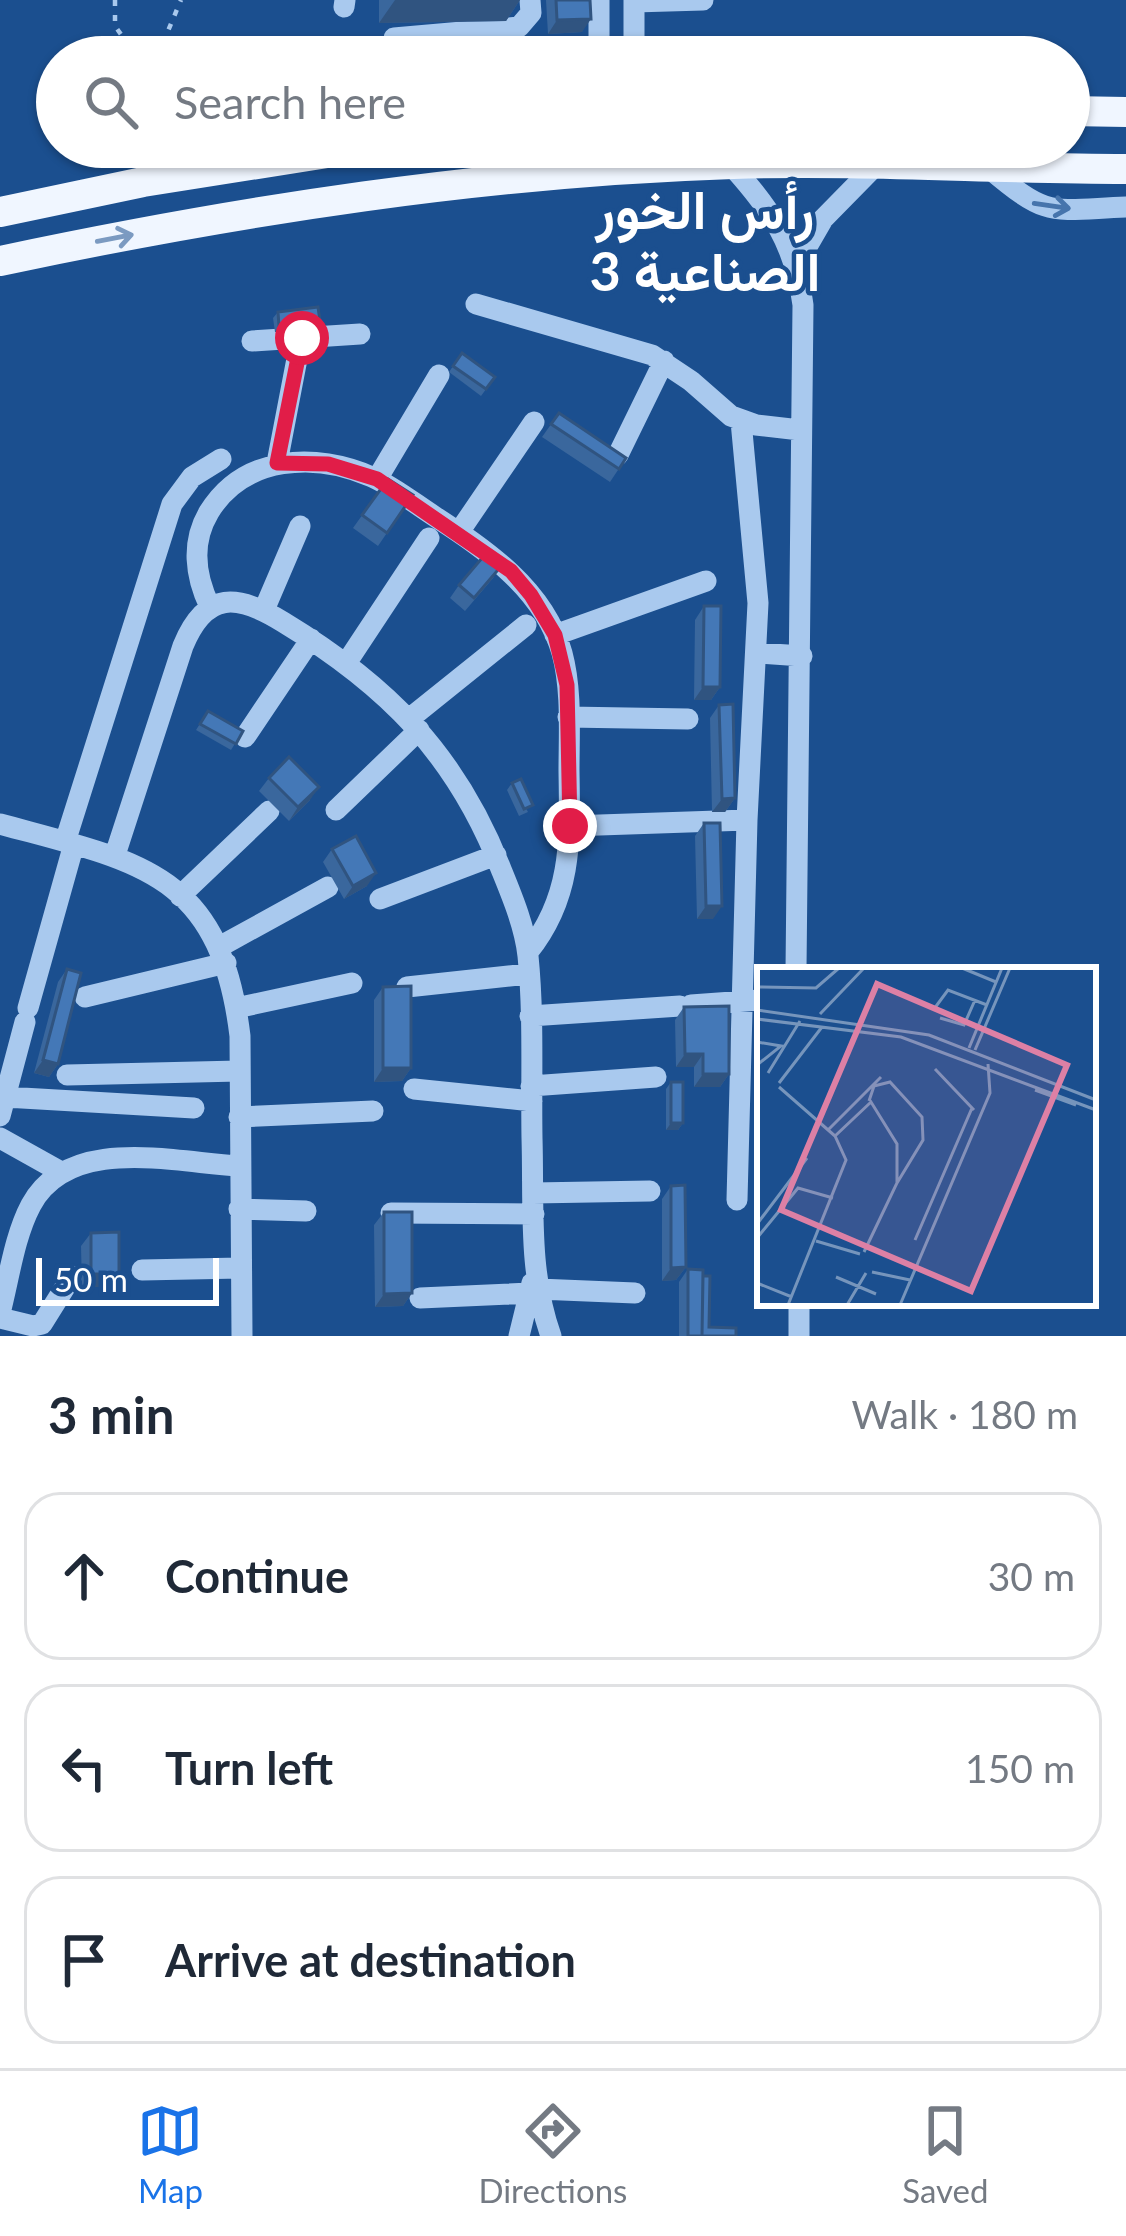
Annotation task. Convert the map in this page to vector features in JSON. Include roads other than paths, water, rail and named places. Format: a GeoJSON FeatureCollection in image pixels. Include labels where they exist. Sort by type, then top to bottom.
{"type":"FeatureCollection","features":[{"type":"Feature","properties":{"kind":"main road"},"geometry":{"type":"LineString","coordinates":[[1090,111],[1126,112]]}},
{"type":"Feature","properties":{"kind":"main road"},"geometry":{"type":"LineString","coordinates":[[0,212],[232,168]]}},
{"type":"Feature","properties":{"kind":"main road"},"geometry":{"type":"LineString","coordinates":[[0,261],[234,215],[611,168]]}},
{"type":"Feature","properties":{"kind":"main road"},"geometry":{"type":"LineString","coordinates":[[968,168],[1126,169]]}},
{"type":"Feature","properties":{"kind":"street"},"geometry":{"type":"LineString","coordinates":[[417,36],[519,27],[531,14],[530,0]]}},
{"type":"Feature","properties":{"kind":"street"},"geometry":{"type":"LineString","coordinates":[[599,0],[599,36]]}},
{"type":"Feature","properties":{"kind":"street"},"geometry":{"type":"LineString","coordinates":[[634,36],[634,1],[703,0]]}},
{"type":"Feature","properties":{"kind":"street"},"geometry":{"type":"LineString","coordinates":[[739,168],[769,211],[797,264],[803,305],[796,967]]}},
{"type":"Feature","properties":{"kind":"street"},"geometry":{"type":"LineString","coordinates":[[797,264],[823,219],[874,168]]}},
{"type":"Feature","properties":{"kind":"street"},"geometry":{"type":"LineString","coordinates":[[990,169],[1032,204],[1046,209],[1126,207]]}},
{"type":"Feature","properties":{"kind":"street"},"geometry":{"type":"LineString","coordinates":[[476,304],[626,345],[664,361],[741,422],[800,430]]}},
{"type":"Feature","properties":{"kind":"street"},"geometry":{"type":"LineString","coordinates":[[252,341],[360,334]]}},
{"type":"Feature","properties":{"kind":"street"},"geometry":{"type":"LineString","coordinates":[[277,463],[302,338]]}},
{"type":"Feature","properties":{"kind":"street"},"geometry":{"type":"LineString","coordinates":[[618,455],[664,361]]}},
{"type":"Feature","properties":{"kind":"street"},"geometry":{"type":"LineString","coordinates":[[377,479],[439,375]]}},
{"type":"Feature","properties":{"kind":"street"},"geometry":{"type":"LineString","coordinates":[[459,532],[534,422]]}},
{"type":"Feature","properties":{"kind":"street"},"geometry":{"type":"LineString","coordinates":[[737,1200],[751,1000],[747,820],[758,653],[753,521],[741,422]]}},
{"type":"Feature","properties":{"kind":"street"},"geometry":{"type":"LineString","coordinates":[[194,1108],[2,1107],[69,843],[165,520],[192,477],[221,459]]}},
{"type":"Feature","properties":{"kind":"street"},"geometry":{"type":"LineString","coordinates":[[210,607],[197,572],[196,553],[207,515],[236,482],[277,463],[328,464],[377,479],[511,571],[555,635],[567,685],[570,826],[563,892],[528,963]]}},
{"type":"Feature","properties":{"kind":"street"},"geometry":{"type":"LineString","coordinates":[[264,610],[300,526]]}},
{"type":"Feature","properties":{"kind":"street"},"geometry":{"type":"LineString","coordinates":[[347,662],[429,538]]}},
{"type":"Feature","properties":{"kind":"street"},"geometry":{"type":"LineString","coordinates":[[555,635],[706,581]]}},
{"type":"Feature","properties":{"kind":"street"},"geometry":{"type":"LineString","coordinates":[[115,855],[183,646],[198,617],[210,607],[238,601],[264,610],[347,662],[414,724],[463,789],[496,855],[528,963],[534,1291],[519,1336]]}},
{"type":"Feature","properties":{"kind":"street"},"geometry":{"type":"LineString","coordinates":[[336,810],[414,724],[526,625]]}},
{"type":"Feature","properties":{"kind":"street"},"geometry":{"type":"LineString","coordinates":[[245,737],[311,639]]}},
{"type":"Feature","properties":{"kind":"street"},"geometry":{"type":"LineString","coordinates":[[758,653],[802,656]]}},
{"type":"Feature","properties":{"kind":"street"},"geometry":{"type":"LineString","coordinates":[[568,718],[688,719]]}},
{"type":"Feature","properties":{"kind":"street"},"geometry":{"type":"LineString","coordinates":[[180,896],[269,811]]}},
{"type":"Feature","properties":{"kind":"street"},"geometry":{"type":"LineString","coordinates":[[570,826],[747,820]]}},
{"type":"Feature","properties":{"kind":"street"},"geometry":{"type":"LineString","coordinates":[[0,824],[115,855],[152,872],[202,920],[222,955],[236,1008],[242,1336]]}},
{"type":"Feature","properties":{"kind":"street"},"geometry":{"type":"LineString","coordinates":[[380,899],[496,855]]}},
{"type":"Feature","properties":{"kind":"street"},"geometry":{"type":"LineString","coordinates":[[86,997],[222,955],[328,887]]}},
{"type":"Feature","properties":{"kind":"street"},"geometry":{"type":"LineString","coordinates":[[407,987],[528,963]]}},
{"type":"Feature","properties":{"kind":"street"},"geometry":{"type":"LineString","coordinates":[[236,1008],[352,983]]}},
{"type":"Feature","properties":{"kind":"street"},"geometry":{"type":"LineString","coordinates":[[530,1016],[751,1000]]}},
{"type":"Feature","properties":{"kind":"street"},"geometry":{"type":"LineString","coordinates":[[67,1075],[239,1071]]}},
{"type":"Feature","properties":{"kind":"street"},"geometry":{"type":"LineString","coordinates":[[415,1089],[531,1093],[656,1077]]}},
{"type":"Feature","properties":{"kind":"street"},"geometry":{"type":"LineString","coordinates":[[238,1117],[374,1111]]}},
{"type":"Feature","properties":{"kind":"street"},"geometry":{"type":"LineString","coordinates":[[0,1138],[61,1172]]}},
{"type":"Feature","properties":{"kind":"street"},"geometry":{"type":"LineString","coordinates":[[72,1276],[42,1324],[33,1326],[0,1316],[29,1208],[61,1172],[107,1157],[238,1166]]}},
{"type":"Feature","properties":{"kind":"street"},"geometry":{"type":"LineString","coordinates":[[391,1213],[650,1191]]}},
{"type":"Feature","properties":{"kind":"street"},"geometry":{"type":"LineString","coordinates":[[239,1210],[306,1211]]}},
{"type":"Feature","properties":{"kind":"street"},"geometry":{"type":"LineString","coordinates":[[142,1270],[240,1268]]}},
{"type":"Feature","properties":{"kind":"street"},"geometry":{"type":"LineString","coordinates":[[534,1291],[551,1336]]}},
{"type":"Feature","properties":{"kind":"street"},"geometry":{"type":"LineString","coordinates":[[421,1298],[534,1291],[634,1293]]}},
{"type":"Feature","properties":{"kind":"district","name":"رأس الخور الصناعية 3"},"geometry":{"type":"Point","coordinates":[705,241]}}]}
